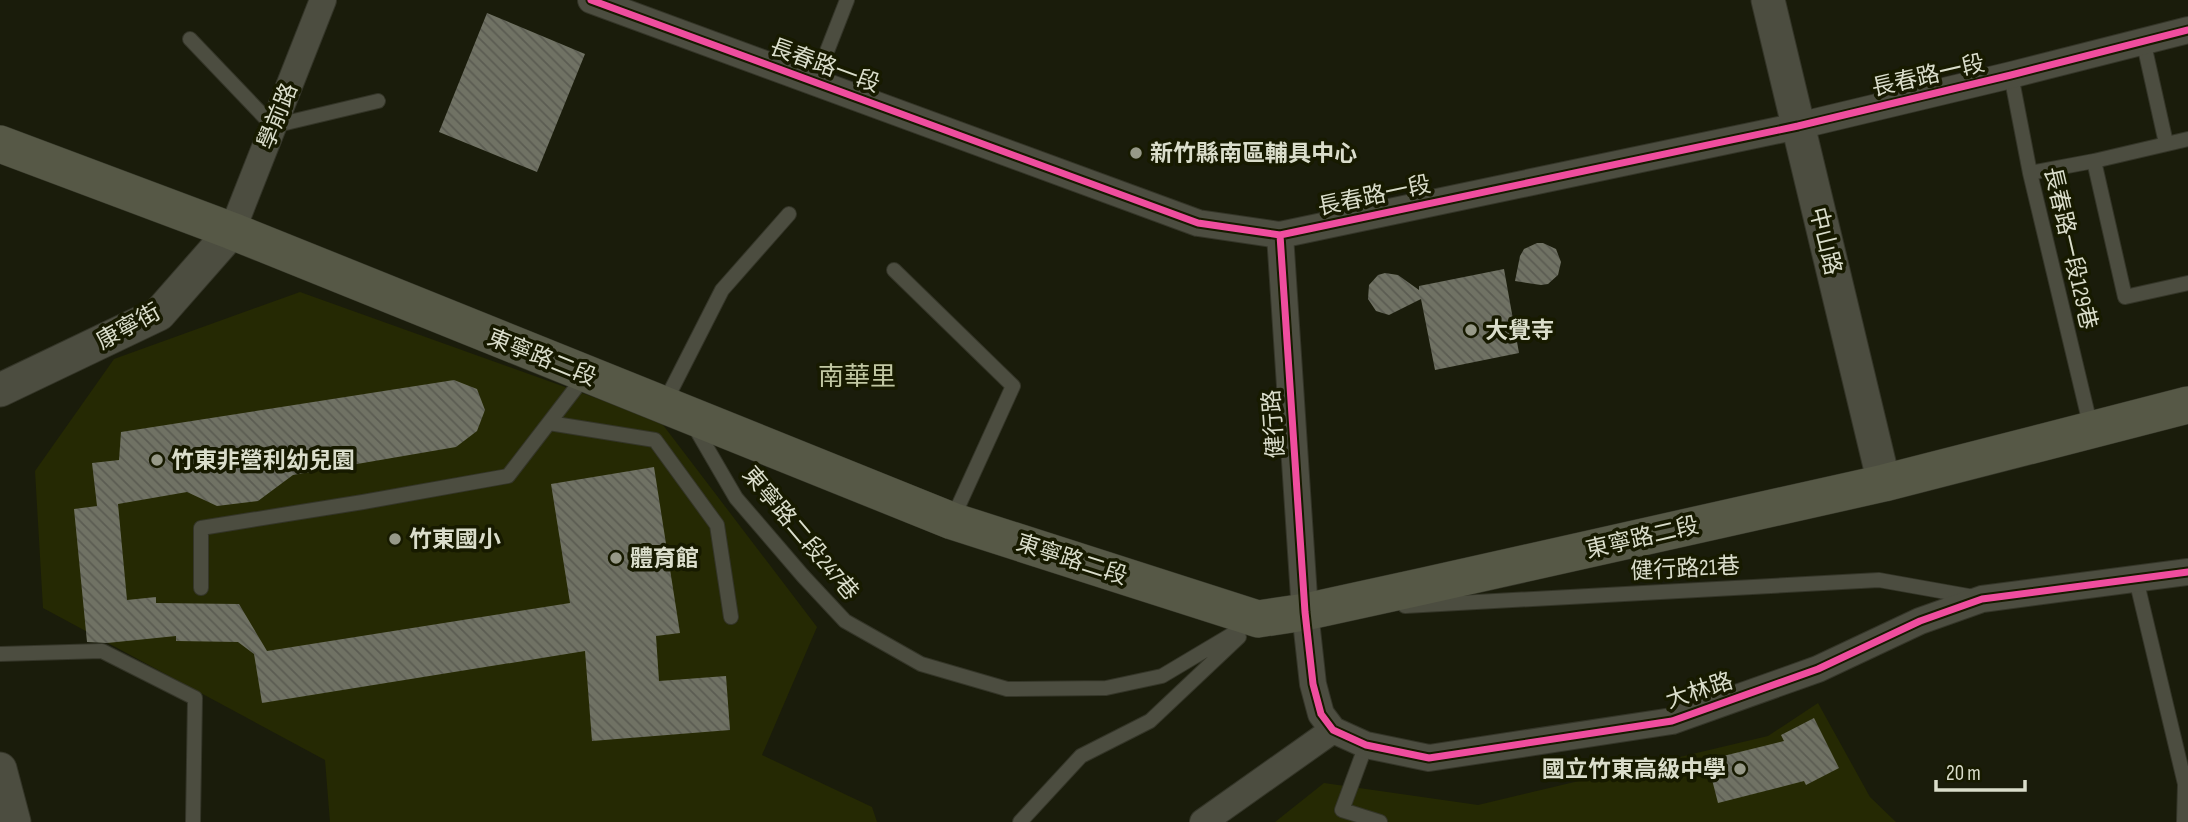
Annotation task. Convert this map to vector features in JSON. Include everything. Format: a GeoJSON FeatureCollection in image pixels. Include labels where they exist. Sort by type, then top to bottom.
{"type":"FeatureCollection","features":[{"type":"Feature","properties":{"kind":"main road","name":"東寧路二段"},"geometry":{"type":"LineString","coordinates":[[0,144],[232,231],[952,521],[1258,619],[1305,612],[1884,483],[2188,405]]}},
{"type":"Feature","properties":{"kind":"street","name":"學前路"},"geometry":{"type":"LineString","coordinates":[[232,231],[323,0]]}},
{"type":"Feature","properties":{"kind":"street","name":"長春路一段"},"geometry":{"type":"LineString","coordinates":[[591,0],[1198,223],[1280,234],[1798,126],[2188,30]]}},
{"type":"Feature","properties":{"kind":"street","name":"中山路"},"geometry":{"type":"LineString","coordinates":[[1768,0],[1884,483]]}},
{"type":"Feature","properties":{"kind":"street","name":"康寧街"},"geometry":{"type":"LineString","coordinates":[[0,390],[156,316],[232,231]]}},
{"type":"Feature","properties":{"kind":"street","name":"健行路"},"geometry":{"type":"LineString","coordinates":[[1280,234],[1305,612]]}},
{"type":"Feature","properties":{"kind":"street","name":"大林路"},"geometry":{"type":"LineString","coordinates":[[1333,730],[1366,745],[1429,758],[1672,721],[1818,669],[1920,621],[1982,599],[2188,572]]}},
{"type":"Feature","properties":{"kind":"street"},"geometry":{"type":"LineString","coordinates":[[1203,822],[1333,730],[1321,714],[1313,684],[1305,612]]}},
{"type":"Feature","properties":{"kind":"street"},"geometry":{"type":"LineString","coordinates":[[0,769],[14,822]]}},
{"type":"Feature","properties":{"kind":"lane"},"geometry":{"type":"LineString","coordinates":[[815,82],[847,0]]}},
{"type":"Feature","properties":{"kind":"lane"},"geometry":{"type":"LineString","coordinates":[[190,39],[273,125],[379,101]]}},
{"type":"Feature","properties":{"kind":"lane"},"geometry":{"type":"LineString","coordinates":[[2143,40],[2166,143]]}},
{"type":"Feature","properties":{"kind":"lane","name":"長春路一段129巷"},"geometry":{"type":"LineString","coordinates":[[2011,75],[2030,173],[2091,430]]}},
{"type":"Feature","properties":{"kind":"lane"},"geometry":{"type":"LineString","coordinates":[[2030,173],[2095,162],[2188,139]]}},
{"type":"Feature","properties":{"kind":"lane"},"geometry":{"type":"LineString","coordinates":[[2095,162],[2125,297],[2188,283]]}},
{"type":"Feature","properties":{"kind":"lane"},"geometry":{"type":"LineString","coordinates":[[676,411],[722,290],[789,214]]}},
{"type":"Feature","properties":{"kind":"lane"},"geometry":{"type":"LineString","coordinates":[[894,270],[1013,386],[952,521]]}},
{"type":"Feature","properties":{"kind":"lane"},"geometry":{"type":"LineString","coordinates":[[201,588],[201,528],[508,476],[586,374]]}},
{"type":"Feature","properties":{"kind":"lane","name":"東寧路二段247巷"},"geometry":{"type":"LineString","coordinates":[[676,411],[736,498],[845,621],[920,664],[1007,689],[1106,688],[1162,676],[1258,619]]}},
{"type":"Feature","properties":{"kind":"lane"},"geometry":{"type":"LineString","coordinates":[[549,423],[655,440],[717,525],[731,617]]}},
{"type":"Feature","properties":{"kind":"lane"},"geometry":{"type":"LineString","coordinates":[[2136,579],[2187,785],[2184,822]]}},
{"type":"Feature","properties":{"kind":"lane","name":"健行路21巷"},"geometry":{"type":"LineString","coordinates":[[1305,612],[1879,580],[1982,599]]}},
{"type":"Feature","properties":{"kind":"lane"},"geometry":{"type":"LineString","coordinates":[[1020,822],[1081,756],[1150,721],[1258,619]]}},
{"type":"Feature","properties":{"kind":"lane"},"geometry":{"type":"LineString","coordinates":[[0,654],[102,651],[195,698],[193,822]]}},
{"type":"Feature","properties":{"kind":"lane"},"geometry":{"type":"LineString","coordinates":[[1366,745],[1342,810],[1380,822]]}},
{"type":"Feature","properties":{"kind":"shaded area","name":"竹東國小"},"geometry":{"type":"Polygon","coordinates":[[[300,292],[660,421],[817,627],[762,755],[872,807],[877,822],[330,822],[325,760],[43,608],[35,471],[114,359],[300,292]]]}},
{"type":"Feature","properties":{"kind":"shaded area","name":"國立竹東高級中學"},"geometry":{"type":"Polygon","coordinates":[[[1818,703],[1870,797],[1896,822],[1275,822],[1324,783],[1478,805],[1768,736],[1818,703]]]}},
{"type":"Feature","properties":{"kind":"building"},"geometry":{"type":"Polygon","coordinates":[[[487,13],[585,54],[537,172],[439,132],[487,13]]]}},
{"type":"Feature","properties":{"kind":"building"},"geometry":{"type":"Polygon","coordinates":[[[1537,243],[1556,249],[1561,262],[1558,275],[1548,284],[1541,285],[1515,281],[1524,249],[1537,243]]]}},
{"type":"Feature","properties":{"kind":"building","name":"大覺寺"},"geometry":{"type":"Polygon","coordinates":[[[1504,269],[1519,353],[1435,370],[1421,299],[1389,315],[1376,311],[1368,299],[1369,285],[1378,275],[1385,273],[1398,275],[1419,290],[1419,286],[1504,269]]]}},
{"type":"Feature","properties":{"kind":"building"},"geometry":{"type":"Polygon","coordinates":[[[454,380],[477,389],[485,410],[477,431],[456,447],[293,475],[258,501],[217,506],[187,492],[118,504],[127,600],[156,597],[156,603],[239,604],[267,651],[570,603],[551,484],[654,467],[680,633],[656,636],[659,681],[726,676],[730,730],[592,741],[585,651],[262,703],[254,654],[238,642],[176,641],[176,636],[107,643],[87,642],[74,509],[97,506],[92,463],[119,460],[121,432],[454,380]]]}},
{"type":"Feature","properties":{"kind":"building"},"geometry":{"type":"Polygon","coordinates":[[[1814,718],[1839,768],[1806,785],[1804,781],[1718,803],[1707,760],[1784,741],[1781,735],[1814,718]]]}},
{"type":"Feature","properties":{"kind":"cycle path"},"geometry":{"type":"LineString","coordinates":[[591,0],[1198,223],[1280,235],[1798,126],[2188,30]]}},
{"type":"Feature","properties":{"kind":"cycle path"},"geometry":{"type":"LineString","coordinates":[[1280,235],[1305,612],[1313,684],[1321,714],[1333,730],[1366,745],[1429,758],[1672,721],[1818,669],[1920,621],[1982,599],[2188,572]]}},
{"type":"Feature","properties":{"kind":"place","name":"新竹縣南區輔具中心"},"geometry":{"type":"Point","coordinates":[1136,153]}},
{"type":"Feature","properties":{"kind":"place","name":"大覺寺"},"geometry":{"type":"Point","coordinates":[1471,330]}},
{"type":"Feature","properties":{"kind":"place","name":"竹東非營利幼兒園"},"geometry":{"type":"Point","coordinates":[157,460]}},
{"type":"Feature","properties":{"kind":"place","name":"竹東國小"},"geometry":{"type":"Point","coordinates":[395,539]}},
{"type":"Feature","properties":{"kind":"place","name":"體育館"},"geometry":{"type":"Point","coordinates":[616,558]}},
{"type":"Feature","properties":{"kind":"place","name":"國立竹東高級中學"},"geometry":{"type":"Point","coordinates":[1740,769]}},
{"type":"Feature","properties":{"kind":"district","name":"南華里"},"geometry":{"type":"Point","coordinates":[857,376]}}]}
